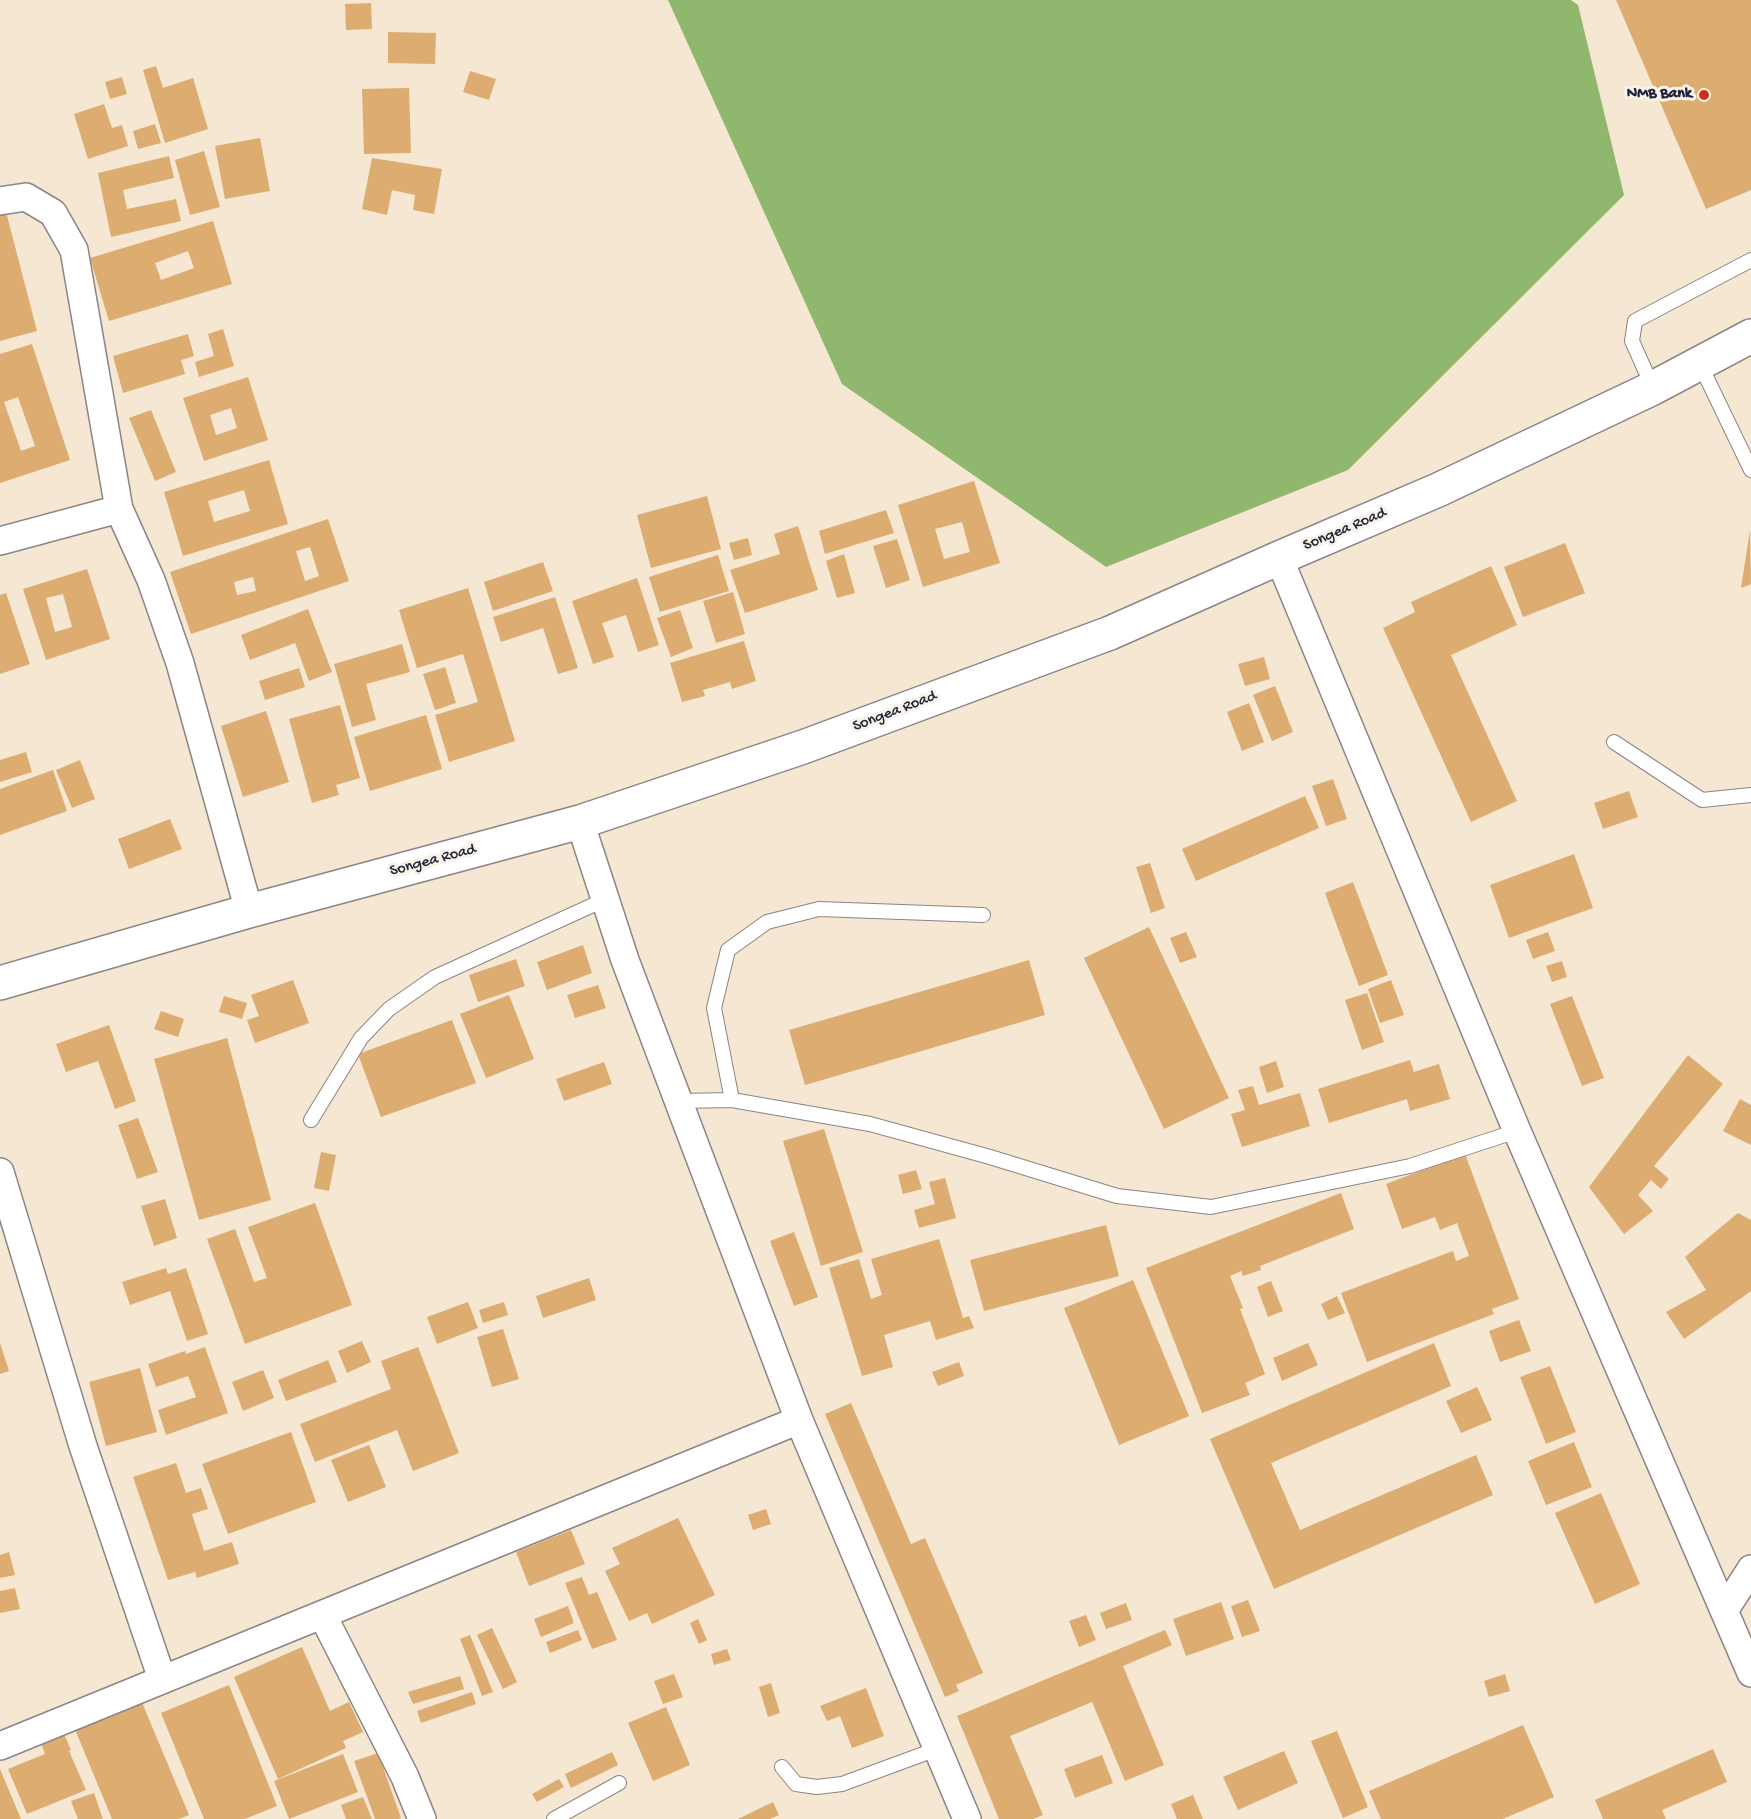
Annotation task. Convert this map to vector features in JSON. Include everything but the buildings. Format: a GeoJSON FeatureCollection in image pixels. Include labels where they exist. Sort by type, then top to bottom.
{"type":"FeatureCollection","features":[{"type":"Feature","properties":{"kind":"highway","name":"Songea Road"},"geometry":{"type":"LineString","coordinates":[[0,983],[249,911],[580,822],[803,747],[1110,633],[1438,490],[1653,388],[1751,336]]}},
{"type":"Feature","properties":{"kind":"street"},"geometry":{"type":"LineString","coordinates":[[0,201],[26,197],[53,213],[74,250],[119,509],[151,580],[180,663],[249,911]]}},
{"type":"Feature","properties":{"kind":"street"},"geometry":{"type":"LineString","coordinates":[[0,541],[119,509]]}},
{"type":"Feature","properties":{"kind":"street"},"geometry":{"type":"LineString","coordinates":[[1279,558],[1517,1131],[1751,1673]]}},
{"type":"Feature","properties":{"kind":"street"},"geometry":{"type":"LineString","coordinates":[[580,822],[604,900],[799,1420],[967,1819]]}},
{"type":"Feature","properties":{"kind":"street"},"geometry":{"type":"LineString","coordinates":[[0,1172],[83,1446],[162,1679]]}},
{"type":"Feature","properties":{"kind":"street"},"geometry":{"type":"LineString","coordinates":[[0,1746],[799,1420]]}},
{"type":"Feature","properties":{"kind":"street"},"geometry":{"type":"LineString","coordinates":[[1724,1611],[1751,1569]]}},
{"type":"Feature","properties":{"kind":"street"},"geometry":{"type":"LineString","coordinates":[[323,1616],[405,1777],[422,1819]]}},
{"type":"Feature","properties":{"kind":"lane"},"geometry":{"type":"LineString","coordinates":[[1653,388],[1632,341],[1635,321],[1751,260]]}},
{"type":"Feature","properties":{"kind":"lane"},"geometry":{"type":"LineString","coordinates":[[1700,364],[1751,470]]}},
{"type":"Feature","properties":{"kind":"lane"},"geometry":{"type":"LineString","coordinates":[[1614,742],[1702,800],[1751,795]]}},
{"type":"Feature","properties":{"kind":"lane"},"geometry":{"type":"LineString","coordinates":[[311,1120],[361,1038],[389,1009],[435,977],[604,900]]}},
{"type":"Feature","properties":{"kind":"lane"},"geometry":{"type":"LineString","coordinates":[[732,1100],[714,1008],[728,950],[766,922],[819,909],[983,915]]}},
{"type":"Feature","properties":{"kind":"lane"},"geometry":{"type":"LineString","coordinates":[[680,1101],[732,1100],[870,1124],[990,1157],[1117,1196],[1211,1207],[1410,1166],[1517,1131]]}},
{"type":"Feature","properties":{"kind":"lane"},"geometry":{"type":"LineString","coordinates":[[782,1767],[796,1784],[817,1787],[842,1784],[937,1749]]}},
{"type":"Feature","properties":{"kind":"lane"},"geometry":{"type":"LineString","coordinates":[[554,1819],[620,1783]]}},
{"type":"Feature","properties":{"kind":"green space"},"geometry":{"type":"Polygon","coordinates":[[[668,0],[1571,0],[1578,5],[1624,195],[1348,470],[1106,567],[842,384],[668,0]]]}},
{"type":"Feature","properties":{"kind":"place","name":"NMB Bank"},"geometry":{"type":"Point","coordinates":[1704,95]}}]}
